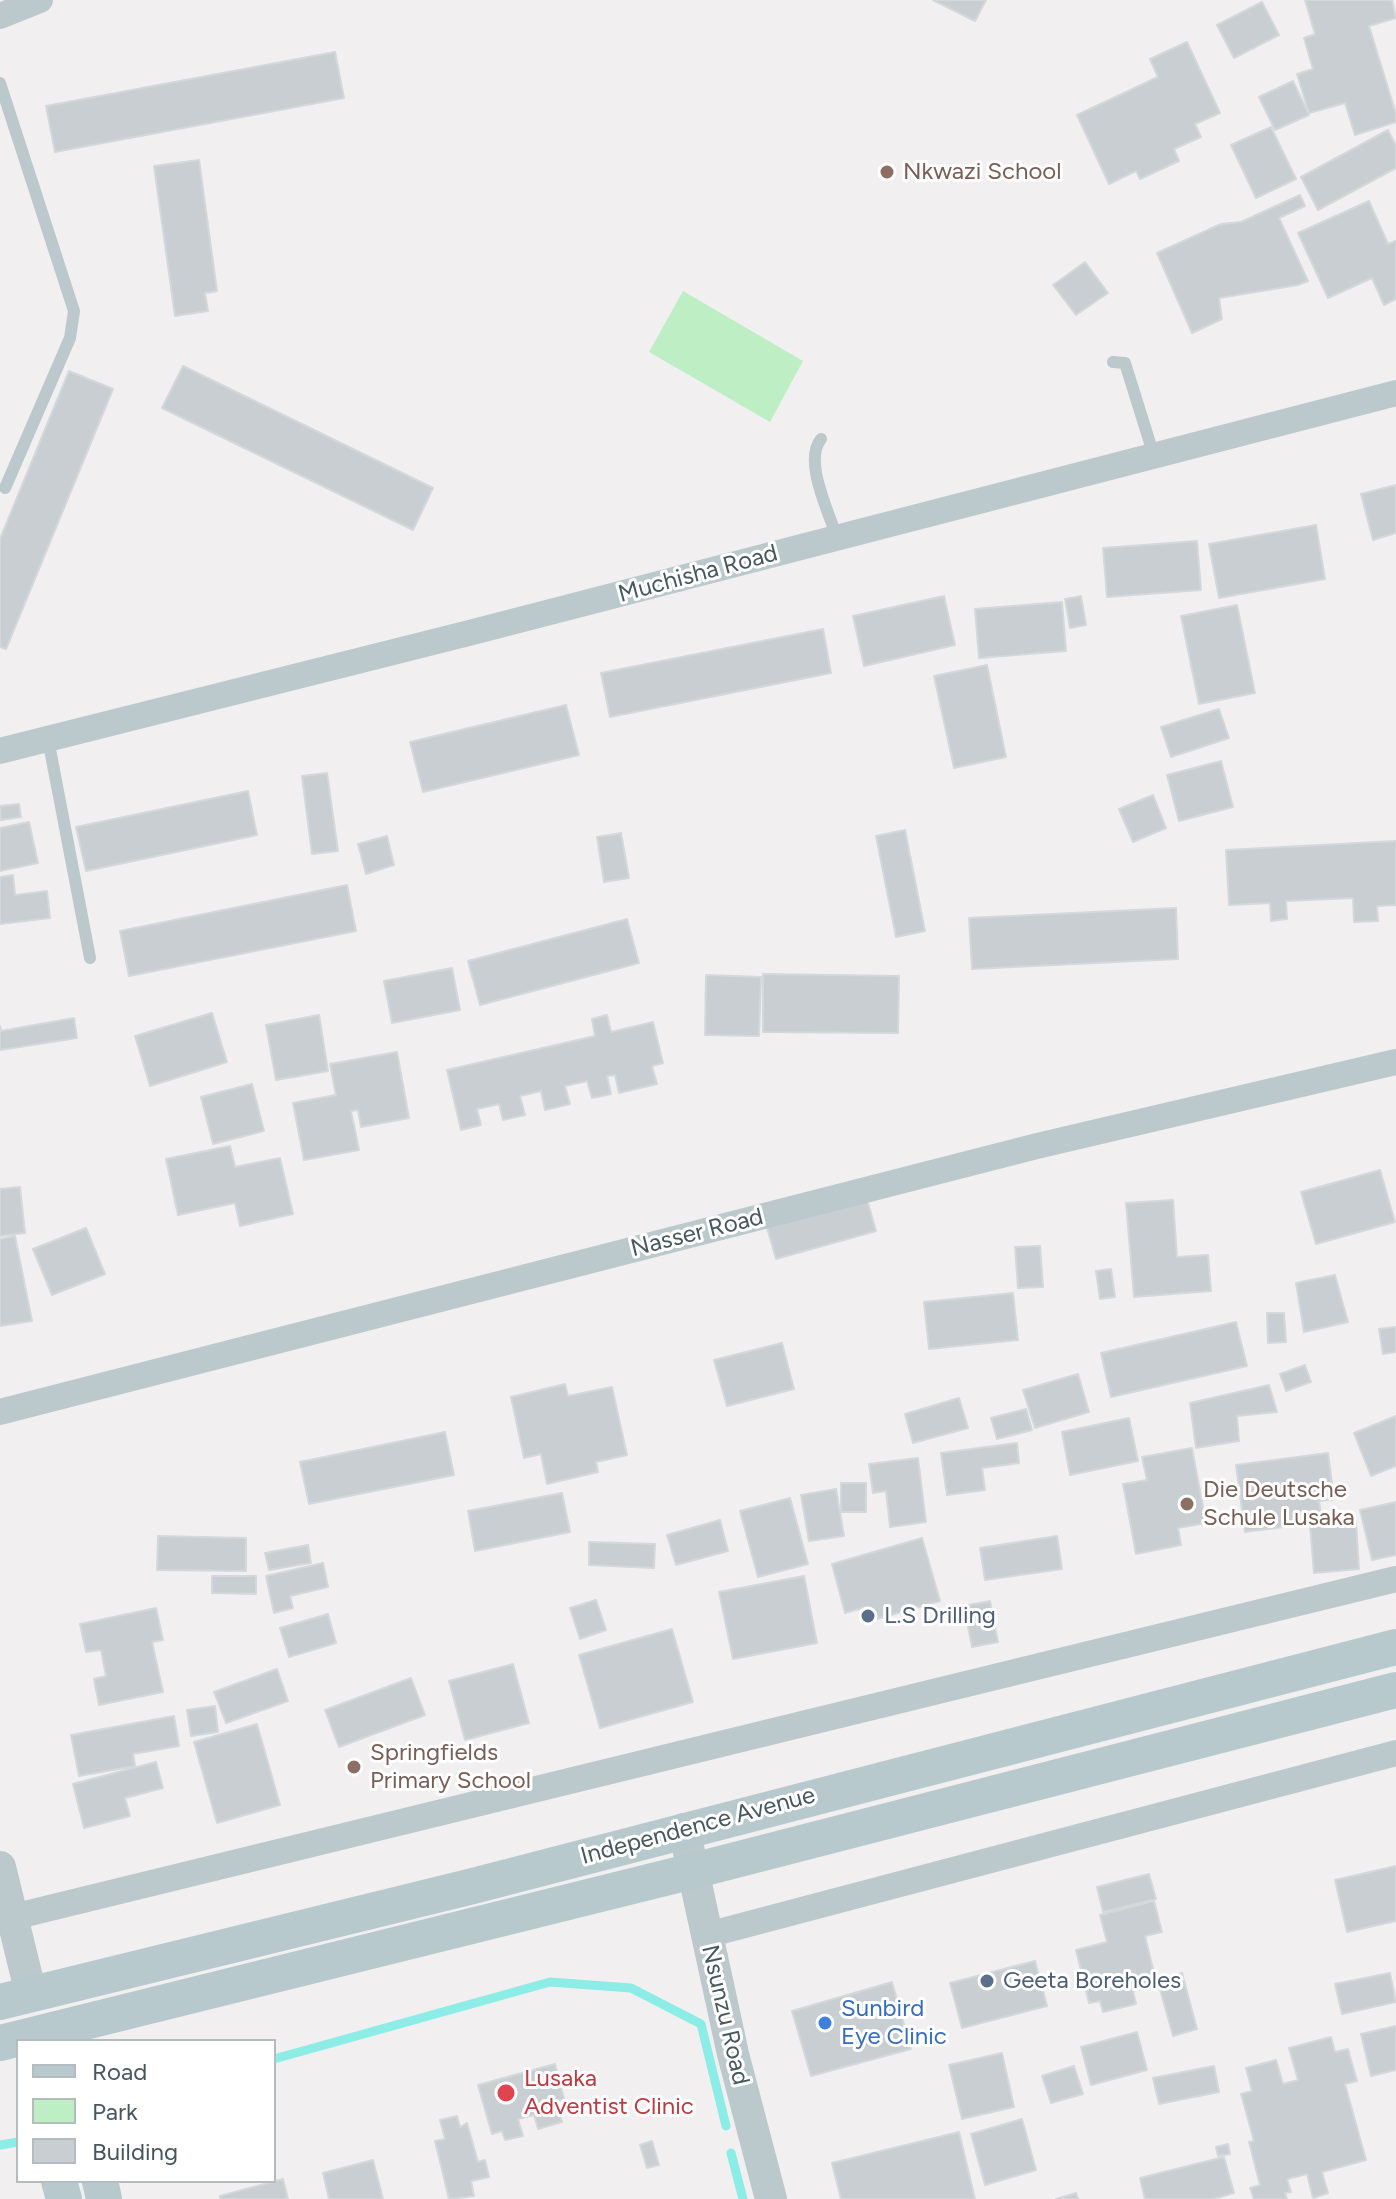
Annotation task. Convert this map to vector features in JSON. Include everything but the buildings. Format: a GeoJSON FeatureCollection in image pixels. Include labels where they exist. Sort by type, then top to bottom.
{"type":"FeatureCollection","features":[{"type":"Feature","properties":{"kind":"main road","name":"Independence Avenue"},"geometry":{"type":"LineString","coordinates":[[16,1998],[473,1886],[1396,1647]]}},
{"type":"Feature","properties":{"kind":"main road","name":"Independence Avenue"},"geometry":{"type":"LineString","coordinates":[[35,2038],[1396,1690]]}},
{"type":"Feature","properties":{"kind":"main road"},"geometry":{"type":"LineString","coordinates":[[16,1998],[35,2038]]}},
{"type":"Feature","properties":{"kind":"street"},"geometry":{"type":"LineString","coordinates":[[0,16],[40,0]]}},
{"type":"Feature","properties":{"kind":"street","name":"Muchisha Road"},"geometry":{"type":"LineString","coordinates":[[0,751],[1396,393]]}},
{"type":"Feature","properties":{"kind":"street","name":"Nasser Road"},"geometry":{"type":"LineString","coordinates":[[0,1412],[1037,1146],[1396,1062]]}},
{"type":"Feature","properties":{"kind":"street"},"geometry":{"type":"LineString","coordinates":[[13,1917],[1396,1579]]}},
{"type":"Feature","properties":{"kind":"street"},"geometry":{"type":"LineString","coordinates":[[707,1935],[1396,1753]]}},
{"type":"Feature","properties":{"kind":"street","name":"Nsunzu Road"},"geometry":{"type":"LineString","coordinates":[[684,1829],[733,2054],[771,2199]]}},
{"type":"Feature","properties":{"kind":"street"},"geometry":{"type":"LineString","coordinates":[[0,1867],[13,1917],[16,1998]]}},
{"type":"Feature","properties":{"kind":"lane"},"geometry":{"type":"LineString","coordinates":[[0,83],[74,311],[70,338],[5,488]]}},
{"type":"Feature","properties":{"kind":"lane"},"geometry":{"type":"LineString","coordinates":[[1113,362],[1125,363],[1154,456]]}},
{"type":"Feature","properties":{"kind":"lane"},"geometry":{"type":"LineString","coordinates":[[821,439],[815,447],[814,466],[837,538]]}},
{"type":"Feature","properties":{"kind":"lane"},"geometry":{"type":"LineString","coordinates":[[48,739],[90,958]]}},
{"type":"Feature","properties":{"kind":"green space"},"geometry":{"type":"Polygon","coordinates":[[[683,291],[803,361],[770,422],[649,352],[683,291]]]}},
{"type":"Feature","properties":{"kind":"waterway"},"geometry":{"type":"LineString","coordinates":[[276,2058],[550,1982],[631,1988],[701,2024],[726,2126]]}},
{"type":"Feature","properties":{"kind":"waterway"},"geometry":{"type":"LineString","coordinates":[[0,2145],[16,2142]]}},
{"type":"Feature","properties":{"kind":"waterway"},"geometry":{"type":"LineString","coordinates":[[731,2153],[743,2199]]}},
{"type":"Feature","properties":{"kind":"place","name":"Nkwazi School"},"geometry":{"type":"Point","coordinates":[887,172]}},
{"type":"Feature","properties":{"kind":"place","name":"Die Deutsche Schule Lusaka"},"geometry":{"type":"Point","coordinates":[1187,1504]}},
{"type":"Feature","properties":{"kind":"place","name":"L.S Drilling"},"geometry":{"type":"Point","coordinates":[868,1616]}},
{"type":"Feature","properties":{"kind":"place","name":"Springfields Primary School"},"geometry":{"type":"Point","coordinates":[354,1767]}},
{"type":"Feature","properties":{"kind":"place","name":"Geeta Boreholes"},"geometry":{"type":"Point","coordinates":[987,1981]}},
{"type":"Feature","properties":{"kind":"place","name":"Sunbird Eye Clinic"},"geometry":{"type":"Point","coordinates":[825,2023]}},
{"type":"Feature","properties":{"kind":"place","name":"Lusaka Adventist Clinic"},"geometry":{"type":"Point","coordinates":[506,2093]}}]}
